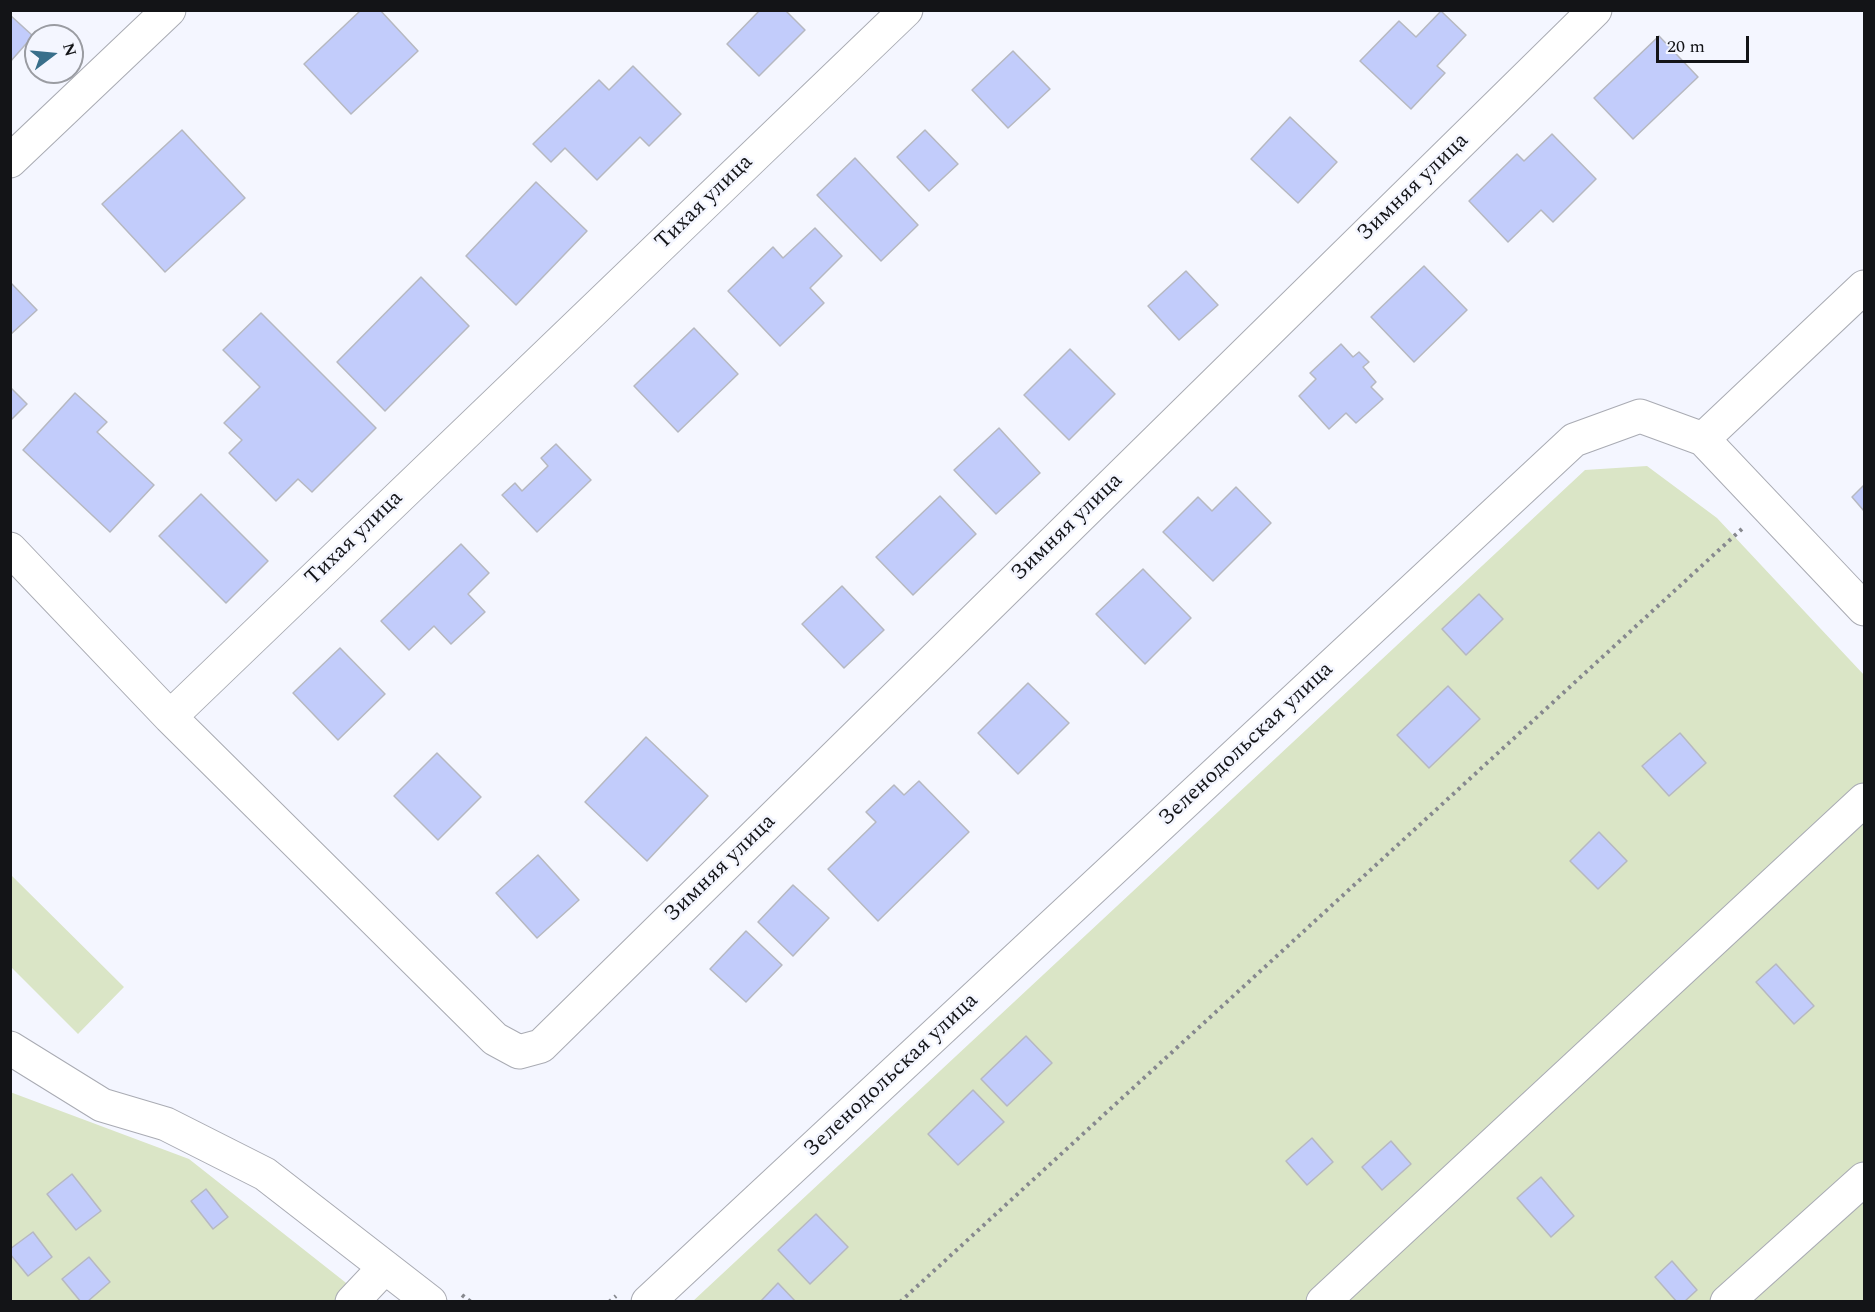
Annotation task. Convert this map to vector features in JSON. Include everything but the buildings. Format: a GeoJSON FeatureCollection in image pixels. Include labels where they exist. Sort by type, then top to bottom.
{"type":"FeatureCollection","features":[{"type":"Feature","properties":{"kind":"street"},"geometry":{"type":"LineString","coordinates":[[10,161],[170,10]]}},
{"type":"Feature","properties":{"kind":"street","name":"Тихая улица"},"geometry":{"type":"LineString","coordinates":[[170,717],[906,10]]}},
{"type":"Feature","properties":{"kind":"street","name":"Зимняя улица"},"geometry":{"type":"LineString","coordinates":[[170,717],[495,1039],[519,1052],[541,1046],[1595,10]]}},
{"type":"Feature","properties":{"kind":"street"},"geometry":{"type":"LineString","coordinates":[[1703,439],[1864,287]]}},
{"type":"Feature","properties":{"kind":"street","name":"Зеленодольская улица"},"geometry":{"type":"LineString","coordinates":[[648,1302],[1574,440],[1640,416],[1703,439],[1864,609]]}},
{"type":"Feature","properties":{"kind":"street"},"geometry":{"type":"LineString","coordinates":[[10,549],[170,717]]}},
{"type":"Feature","properties":{"kind":"street"},"geometry":{"type":"LineString","coordinates":[[1323,1302],[1864,800]]}},
{"type":"Feature","properties":{"kind":"street"},"geometry":{"type":"LineString","coordinates":[[10,1048],[102,1105],[166,1124],[265,1174],[430,1302]]}},
{"type":"Feature","properties":{"kind":"street"},"geometry":{"type":"LineString","coordinates":[[1727,1302],[1864,1179]]}},
{"type":"Feature","properties":{"kind":"street"},"geometry":{"type":"LineString","coordinates":[[352,1302],[385,1267]]}},
{"type":"Feature","properties":{"kind":"path"},"geometry":{"type":"LineString","coordinates":[[900,1302],[1767,506]]}},
{"type":"Feature","properties":{"kind":"green space"},"geometry":{"type":"Polygon","coordinates":[[[1647,466],[1717,518],[1864,675],[1864,1301],[692,1302],[1585,470],[1647,466]]]}},
{"type":"Feature","properties":{"kind":"green space"},"geometry":{"type":"Polygon","coordinates":[[[10,874],[124,987],[78,1034],[11,967],[10,874]]]}},
{"type":"Feature","properties":{"kind":"green space"},"geometry":{"type":"Polygon","coordinates":[[[10,1092],[189,1159],[369,1301],[11,1301],[10,1092]]]}}]}
